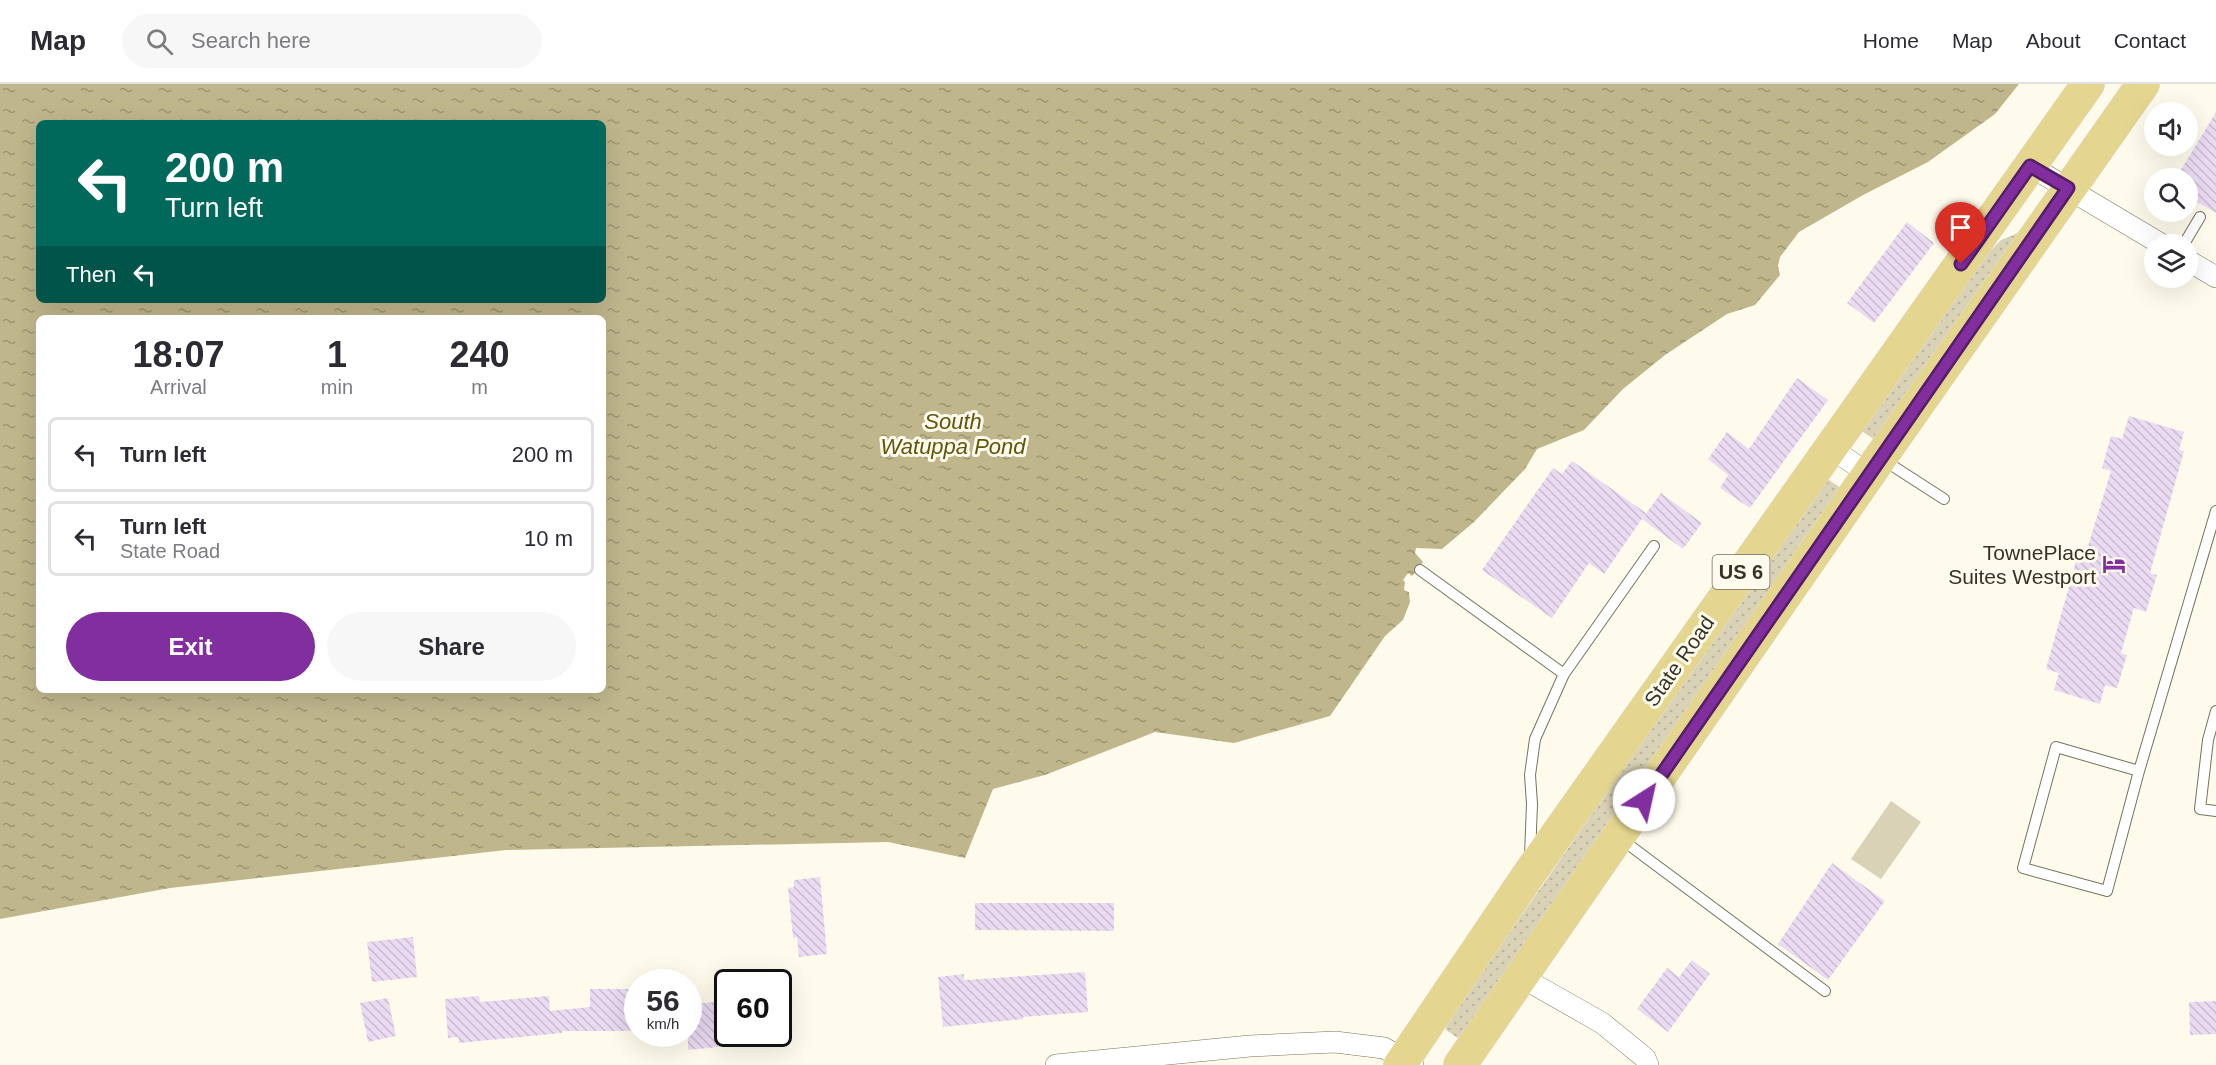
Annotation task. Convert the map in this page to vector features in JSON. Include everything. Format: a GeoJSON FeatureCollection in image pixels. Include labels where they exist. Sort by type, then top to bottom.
{"type":"FeatureCollection","features":[{"type":"Feature","properties":{"kind":"main road","name":"State Road"},"geometry":{"type":"LineString","coordinates":[[1406,1063],[1529,874],[1750,560],[1832,449],[2088,84]]}},
{"type":"Feature","properties":{"kind":"main road","name":"US 6"},"geometry":{"type":"LineString","coordinates":[[1460,1065],[1874,466],[2143,84]]}},
{"type":"Feature","properties":{"kind":"street"},"geometry":{"type":"LineString","coordinates":[[2030,166],[2145,234]]}},
{"type":"Feature","properties":{"kind":"street"},"geometry":{"type":"LineString","coordinates":[[2198,266],[2216,277]]}},
{"type":"Feature","properties":{"kind":"street"},"geometry":{"type":"LineString","coordinates":[[1832,449],[1874,466]]}},
{"type":"Feature","properties":{"kind":"street"},"geometry":{"type":"LineString","coordinates":[[1521,977],[1602,1023],[1645,1058],[1648,1065]]}},
{"type":"Feature","properties":{"kind":"street"},"geometry":{"type":"LineString","coordinates":[[1056,1065],[1250,1046],[1335,1042],[1384,1048],[1406,1063]]}},
{"type":"Feature","properties":{"kind":"lane"},"geometry":{"type":"LineString","coordinates":[[2190,234],[2200,217]]}},
{"type":"Feature","properties":{"kind":"lane"},"geometry":{"type":"LineString","coordinates":[[1874,466],[1944,499]]}},
{"type":"Feature","properties":{"kind":"lane"},"geometry":{"type":"LineString","coordinates":[[2139,771],[2056,747],[2024,868],[2107,891],[2139,771],[2216,511]]}},
{"type":"Feature","properties":{"kind":"lane"},"geometry":{"type":"LineString","coordinates":[[1529,874],[1532,804],[1530,775],[1535,739],[1564,674],[1654,546]]}},
{"type":"Feature","properties":{"kind":"lane"},"geometry":{"type":"LineString","coordinates":[[1420,570],[1564,674]]}},
{"type":"Feature","properties":{"kind":"lane"},"geometry":{"type":"LineString","coordinates":[[2216,711],[2208,740],[2200,809],[2216,811]]}},
{"type":"Feature","properties":{"kind":"lane"},"geometry":{"type":"LineString","coordinates":[[1618,837],[1825,991]]}},
{"type":"Feature","properties":{"kind":"shaded area"},"geometry":{"type":"Polygon","coordinates":[[[2020,232],[1875,440],[1861,431],[1979,262],[2001,240],[2020,232]]]}},
{"type":"Feature","properties":{"kind":"shaded area"},"geometry":{"type":"Polygon","coordinates":[[[1827,479],[1843,489],[1459,1039],[1446,1030],[1445,1026],[1821,483],[1827,479]]]}},
{"type":"Feature","properties":{"kind":"shaded area"},"geometry":{"type":"Polygon","coordinates":[[[1891,801],[1921,822],[1881,879],[1851,859],[1891,801]]]}},
{"type":"Feature","properties":{"kind":"water","name":"South Watuppa Pond"},"geometry":{"type":"Polygon","coordinates":[[[0,84],[2019,84],[1995,114],[1928,162],[1863,195],[1799,232],[1780,257],[1778,266],[1780,275],[1755,305],[1727,314],[1665,355],[1623,389],[1584,430],[1537,449],[1525,469],[1474,522],[1442,549],[1416,548],[1415,553],[1423,562],[1412,576],[1408,573],[1403,580],[1404,590],[1409,592],[1410,602],[1403,620],[1385,636],[1330,716],[1234,743],[1155,732],[1045,775],[993,789],[965,858],[888,842],[506,850],[170,888],[0,919],[0,84]]]}},
{"type":"Feature","properties":{"kind":"building"},"geometry":{"type":"Polygon","coordinates":[[[2216,112],[2216,213],[2198,202],[2198,168],[2182,168],[2189,156],[2198,156],[2198,142],[2216,112]]]}},
{"type":"Feature","properties":{"kind":"building"},"geometry":{"type":"Polygon","coordinates":[[[1907,222],[1934,243],[1874,323],[1847,303],[1907,222]]]}},
{"type":"Feature","properties":{"kind":"building"},"geometry":{"type":"Polygon","coordinates":[[[1797,378],[1828,400],[1750,508],[1720,488],[1728,475],[1708,459],[1727,432],[1749,449],[1797,378]]]}},
{"type":"Feature","properties":{"kind":"building","name":"TownePlace Suites Westport"},"geometry":{"type":"Polygon","coordinates":[[[2129,416],[2184,432],[2179,450],[2184,451],[2150,573],[2157,575],[2146,612],[2134,608],[2121,653],[2127,655],[2117,688],[2105,685],[2100,704],[2054,690],[2059,673],[2046,669],[2078,554],[2085,556],[2111,471],[2102,468],[2111,436],[2122,439],[2129,416]]]}},
{"type":"Feature","properties":{"kind":"building"},"geometry":{"type":"Polygon","coordinates":[[[1572,461],[1646,513],[1604,574],[1589,563],[1552,618],[1482,570],[1553,468],[1562,474],[1572,461]]]}},
{"type":"Feature","properties":{"kind":"building"},"geometry":{"type":"Polygon","coordinates":[[[1661,493],[1702,523],[1683,549],[1642,519],[1661,493]]]}},
{"type":"Feature","properties":{"kind":"building"},"geometry":{"type":"Polygon","coordinates":[[[1832,863],[1885,901],[1828,980],[1778,944],[1832,863]]]}},
{"type":"Feature","properties":{"kind":"building"},"geometry":{"type":"Polygon","coordinates":[[[820,877],[827,954],[799,957],[797,937],[793,938],[788,888],[794,887],[794,880],[820,877]]]}},
{"type":"Feature","properties":{"kind":"building"},"geometry":{"type":"Polygon","coordinates":[[[975,903],[1114,903],[1114,931],[975,930],[975,903]]]}},
{"type":"Feature","properties":{"kind":"building"},"geometry":{"type":"Polygon","coordinates":[[[413,937],[417,977],[372,982],[367,942],[413,937]]]}},
{"type":"Feature","properties":{"kind":"building"},"geometry":{"type":"Polygon","coordinates":[[[1692,960],[1710,974],[1668,1032],[1637,1009],[1667,968],[1679,977],[1692,960]]]}},
{"type":"Feature","properties":{"kind":"building"},"geometry":{"type":"Polygon","coordinates":[[[1085,972],[1088,1012],[943,1027],[938,977],[964,974],[964,980],[1085,972]]]}},
{"type":"Feature","properties":{"kind":"building"},"geometry":{"type":"Polygon","coordinates":[[[590,989],[624,989],[624,1031],[562,1031],[562,1033],[459,1043],[458,1037],[448,1038],[445,999],[479,996],[480,1002],[549,996],[550,1011],[590,1007],[590,989]]]}},
{"type":"Feature","properties":{"kind":"building"},"geometry":{"type":"Polygon","coordinates":[[[388,998],[396,1036],[368,1042],[360,1003],[388,998]]]}},
{"type":"Feature","properties":{"kind":"building"},"geometry":{"type":"Polygon","coordinates":[[[2216,1001],[2216,1034],[2190,1035],[2189,1002],[2216,1001]]]}},
{"type":"Feature","properties":{"kind":"building"},"geometry":{"type":"Polygon","coordinates":[[[714,1002],[714,1047],[718,1047],[688,1050],[688,1047],[702,1047],[702,1003],[714,1002]]]}},
{"type":"Feature","properties":{"kind":"place","name":"TownePlace Suites Westport"},"geometry":{"type":"Point","coordinates":[2114,564]}},
{"type":"Feature","properties":{"kind":"route"},"geometry":{"type":"LineString","coordinates":[[1644,800],[2068,188],[2030,166],[1961,264]]}}]}
